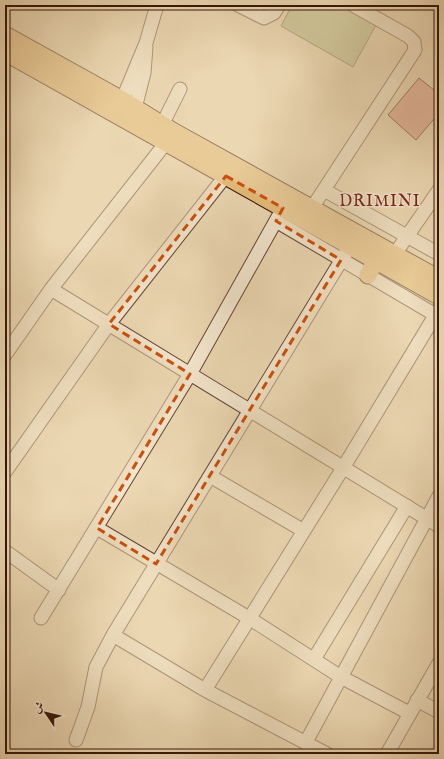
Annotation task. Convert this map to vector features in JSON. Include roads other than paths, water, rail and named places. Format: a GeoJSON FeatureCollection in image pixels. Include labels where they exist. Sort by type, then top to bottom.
{"type":"FeatureCollection","features":[{"type":"Feature","properties":{"kind":"main road"},"geometry":{"type":"LineString","coordinates":[[5,35],[126,112]]}},
{"type":"Feature","properties":{"kind":"main road"},"geometry":{"type":"LineString","coordinates":[[5,52],[167,133],[230,170],[346,253],[386,260],[439,279]]}},
{"type":"Feature","properties":{"kind":"main road"},"geometry":{"type":"LineString","coordinates":[[283,208],[312,208],[439,296]]}},
{"type":"Feature","properties":{"kind":"main road"},"geometry":{"type":"LineString","coordinates":[[368,275],[386,260]]}},
{"type":"Feature","properties":{"kind":"street"},"geometry":{"type":"LineString","coordinates":[[126,112],[144,73],[146,43],[157,5]]}},
{"type":"Feature","properties":{"kind":"street"},"geometry":{"type":"LineString","coordinates":[[238,5],[264,18],[274,13],[279,5]]}},
{"type":"Feature","properties":{"kind":"street"},"geometry":{"type":"LineString","coordinates":[[312,208],[414,50],[414,42],[408,36],[353,5]]}},
{"type":"Feature","properties":{"kind":"street"},"geometry":{"type":"LineString","coordinates":[[5,355],[51,289],[167,133],[180,89]]}},
{"type":"Feature","properties":{"kind":"street"},"geometry":{"type":"LineString","coordinates":[[5,472],[109,324],[230,170]]}},
{"type":"Feature","properties":{"kind":"street"},"geometry":{"type":"LineString","coordinates":[[324,190],[439,254]]}},
{"type":"Feature","properties":{"kind":"street"},"geometry":{"type":"LineString","coordinates":[[386,260],[407,236],[439,190]]}},
{"type":"Feature","properties":{"kind":"street"},"geometry":{"type":"LineString","coordinates":[[41,618],[190,374],[283,208]]}},
{"type":"Feature","properties":{"kind":"street"},"geometry":{"type":"LineString","coordinates":[[76,740],[88,708],[96,667],[113,635],[346,253],[368,275],[438,314],[205,690]]}},
{"type":"Feature","properties":{"kind":"street"},"geometry":{"type":"LineString","coordinates":[[51,289],[439,526]]}},
{"type":"Feature","properties":{"kind":"street"},"geometry":{"type":"LineString","coordinates":[[210,476],[304,530]]}},
{"type":"Feature","properties":{"kind":"street"},"geometry":{"type":"LineString","coordinates":[[306,742],[428,519],[439,496]]}},
{"type":"Feature","properties":{"kind":"street"},"geometry":{"type":"LineString","coordinates":[[314,659],[407,506]]}},
{"type":"Feature","properties":{"kind":"street"},"geometry":{"type":"LineString","coordinates":[[97,528],[249,618],[341,677],[409,713]]}},
{"type":"Feature","properties":{"kind":"street"},"geometry":{"type":"LineString","coordinates":[[5,551],[59,590]]}},
{"type":"Feature","properties":{"kind":"street"},"geometry":{"type":"LineString","coordinates":[[113,635],[205,690],[327,754]]}},
{"type":"Feature","properties":{"kind":"street"},"geometry":{"type":"LineString","coordinates":[[387,754],[409,713],[439,663]]}},
{"type":"Feature","properties":{"kind":"street"},"geometry":{"type":"LineString","coordinates":[[417,700],[439,712]]}},
{"type":"Feature","properties":{"kind":"district","name":"DRIMINI"},"geometry":{"type":"Point","coordinates":[380,202]}}]}
